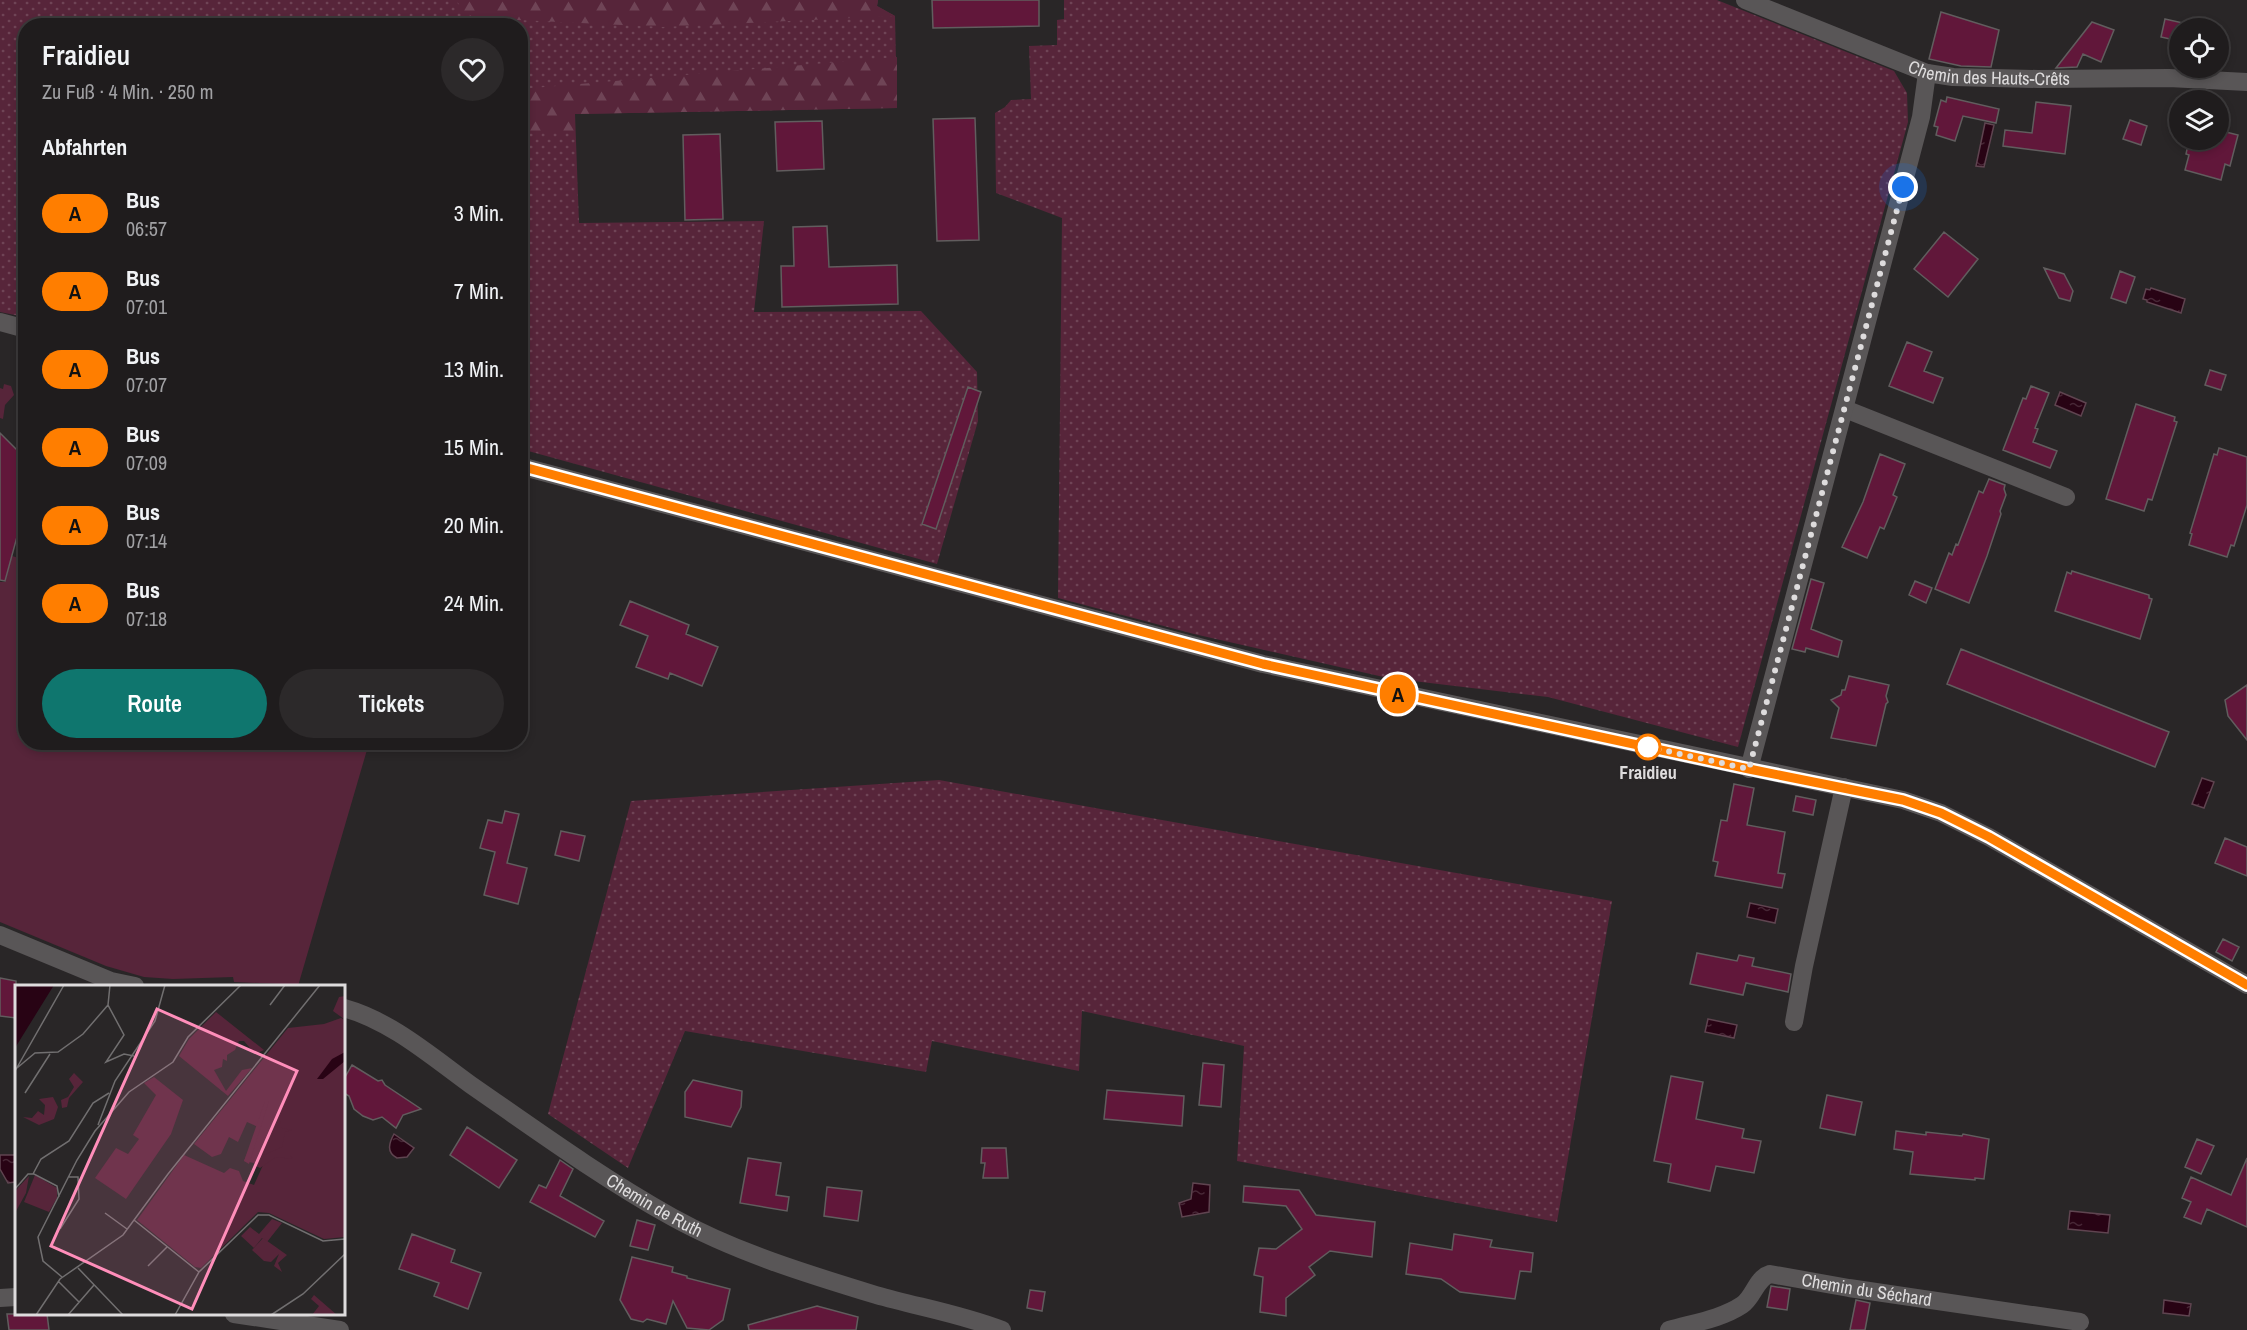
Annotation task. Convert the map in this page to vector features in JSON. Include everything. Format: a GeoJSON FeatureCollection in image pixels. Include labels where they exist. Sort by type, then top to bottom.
{"type":"FeatureCollection","features":[{"type":"Feature","properties":{"kind":"street","name":"Chemin des Hauts-Crêts"},"geometry":{"type":"LineString","coordinates":[[1745,0],[1927,73],[1953,77],[2169,78],[2247,82]]}},
{"type":"Feature","properties":{"kind":"street"},"geometry":{"type":"LineString","coordinates":[[1749,769],[1921,117],[1927,73]]}},
{"type":"Feature","properties":{"kind":"street"},"geometry":{"type":"LineString","coordinates":[[0,322],[18,327]]}},
{"type":"Feature","properties":{"kind":"street"},"geometry":{"type":"LineString","coordinates":[[1845,409],[2066,497]]}},
{"type":"Feature","properties":{"kind":"street"},"geometry":{"type":"LineString","coordinates":[[528,468],[1263,664],[1903,800],[1941,813],[1989,837],[2247,985]]}},
{"type":"Feature","properties":{"kind":"street"},"geometry":{"type":"LineString","coordinates":[[1794,1022],[1844,787]]}},
{"type":"Feature","properties":{"kind":"street"},"geometry":{"type":"LineString","coordinates":[[0,935],[111,981],[127,985]]}},
{"type":"Feature","properties":{"kind":"street","name":"Chemin de Ruth"},"geometry":{"type":"LineString","coordinates":[[345,1008],[365,1014],[392,1029],[511,1113],[621,1186],[673,1217],[753,1254],[877,1295],[960,1316],[1002,1330]]}},
{"type":"Feature","properties":{"kind":"street","name":"Chemin du Séchard"},"geometry":{"type":"LineString","coordinates":[[1669,1330],[1723,1315],[1737,1308],[1750,1298],[1765,1276],[1770,1274],[1860,1290],[2080,1322]]}},
{"type":"Feature","properties":{"kind":"street"},"geometry":{"type":"LineString","coordinates":[[0,1298],[15,1297]]}},
{"type":"Feature","properties":{"kind":"street"},"geometry":{"type":"LineString","coordinates":[[241,1315],[340,1330]]}},
{"type":"Feature","properties":{"kind":"green space"},"geometry":{"type":"Polygon","coordinates":[[[0,0],[878,0],[877,6],[895,16],[897,108],[575,114],[579,223],[764,221],[754,312],[921,311],[977,372],[978,421],[937,564],[528,451],[528,18],[18,18],[18,316],[0,312],[0,0]]]}},
{"type":"Feature","properties":{"kind":"green space"},"geometry":{"type":"Polygon","coordinates":[[[456,0],[878,0],[877,6],[895,16],[663,27],[528,21],[528,18],[474,18],[463,10],[456,0]]]}},
{"type":"Feature","properties":{"kind":"green space"},"geometry":{"type":"Polygon","coordinates":[[[1064,0],[1717,0],[1894,71],[1907,93],[1908,122],[1738,747],[1548,697],[1388,678],[1194,634],[1058,598],[1062,218],[996,193],[995,113],[1011,100],[1031,99],[1029,46],[1057,45],[1057,20],[1064,19],[1064,0]]]}},
{"type":"Feature","properties":{"kind":"green space"},"geometry":{"type":"Polygon","coordinates":[[[897,57],[897,108],[575,114],[575,132],[528,133],[528,88],[897,57]]]}},
{"type":"Feature","properties":{"kind":"green space"},"geometry":{"type":"Polygon","coordinates":[[[4,384],[11,386],[14,395],[5,405],[3,419],[0,418],[0,388],[3,389],[4,384]]]}},
{"type":"Feature","properties":{"kind":"green space"},"geometry":{"type":"Polygon","coordinates":[[[12,556],[18,558],[18,750],[367,750],[298,985],[234,982],[233,977],[173,979],[144,977],[106,966],[0,922],[0,582],[5,582],[12,556]]]}},
{"type":"Feature","properties":{"kind":"green space"},"geometry":{"type":"Polygon","coordinates":[[[939,780],[1612,901],[1557,1222],[1237,1161],[1244,1046],[1082,1011],[1079,1071],[932,1041],[926,1072],[685,1031],[628,1168],[548,1114],[631,801],[939,780]]]}},
{"type":"Feature","properties":{"kind":"water"},"geometry":{"type":"Polygon","coordinates":[[[1985,123],[1994,125],[1984,167],[1976,166],[1985,123]]]}},
{"type":"Feature","properties":{"kind":"water"},"geometry":{"type":"Polygon","coordinates":[[[2151,288],[2185,299],[2181,313],[2143,299],[2146,289],[2151,288]]]}},
{"type":"Feature","properties":{"kind":"water"},"geometry":{"type":"Polygon","coordinates":[[[2060,392],[2086,403],[2081,416],[2055,405],[2060,392]]]}},
{"type":"Feature","properties":{"kind":"water"},"geometry":{"type":"Polygon","coordinates":[[[2202,778],[2214,782],[2204,808],[2192,804],[2202,778]]]}},
{"type":"Feature","properties":{"kind":"water"},"geometry":{"type":"Polygon","coordinates":[[[1750,903],[1778,909],[1775,923],[1747,917],[1750,903]]]}},
{"type":"Feature","properties":{"kind":"water"},"geometry":{"type":"Polygon","coordinates":[[[1708,1019],[1737,1025],[1734,1038],[1705,1032],[1708,1019]]]}},
{"type":"Feature","properties":{"kind":"water"},"geometry":{"type":"Polygon","coordinates":[[[394,1134],[414,1148],[407,1157],[397,1158],[391,1153],[390,1144],[394,1134]]]}},
{"type":"Feature","properties":{"kind":"water"},"geometry":{"type":"Polygon","coordinates":[[[0,1155],[15,1155],[15,1182],[8,1183],[0,1169],[0,1155]]]}},
{"type":"Feature","properties":{"kind":"water"},"geometry":{"type":"Polygon","coordinates":[[[1193,1183],[1210,1185],[1209,1212],[1182,1217],[1179,1203],[1191,1199],[1193,1183]]]}},
{"type":"Feature","properties":{"kind":"water"},"geometry":{"type":"Polygon","coordinates":[[[2070,1211],[2110,1215],[2108,1233],[2068,1229],[2070,1211]]]}},
{"type":"Feature","properties":{"kind":"water"},"geometry":{"type":"Polygon","coordinates":[[[2164,1300],[2191,1304],[2189,1316],[2163,1313],[2164,1300]]]}},
{"type":"Feature","properties":{"kind":"building"},"geometry":{"type":"Polygon","coordinates":[[[932,0],[1039,0],[1039,26],[933,28],[932,0]]]}},
{"type":"Feature","properties":{"kind":"building"},"geometry":{"type":"Polygon","coordinates":[[[1941,12],[1999,30],[1991,67],[1961,66],[1929,59],[1941,12]]]}},
{"type":"Feature","properties":{"kind":"building"},"geometry":{"type":"Polygon","coordinates":[[[2165,19],[2169,20],[2169,39],[2161,37],[2165,19]]]}},
{"type":"Feature","properties":{"kind":"building"},"geometry":{"type":"Polygon","coordinates":[[[2092,22],[2114,30],[2101,62],[2083,54],[2077,67],[2056,68],[2092,22]]]}},
{"type":"Feature","properties":{"kind":"building"},"geometry":{"type":"Polygon","coordinates":[[[1947,97],[1999,109],[1996,123],[1963,116],[1955,141],[1936,135],[1938,127],[1934,126],[1941,100],[1946,102],[1947,97]]]}},
{"type":"Feature","properties":{"kind":"building"},"geometry":{"type":"Polygon","coordinates":[[[2036,102],[2071,106],[2065,154],[2003,146],[2005,130],[2032,133],[2036,102]]]}},
{"type":"Feature","properties":{"kind":"building"},"geometry":{"type":"Polygon","coordinates":[[[975,118],[979,240],[937,241],[933,119],[975,118]]]}},
{"type":"Feature","properties":{"kind":"building"},"geometry":{"type":"Polygon","coordinates":[[[2130,120],[2147,126],[2141,145],[2123,139],[2130,120]]]}},
{"type":"Feature","properties":{"kind":"building"},"geometry":{"type":"Polygon","coordinates":[[[822,121],[824,169],[777,171],[775,122],[822,121]]]}},
{"type":"Feature","properties":{"kind":"building"},"geometry":{"type":"Polygon","coordinates":[[[2229,133],[2238,135],[2230,166],[2225,164],[2221,180],[2185,170],[2189,155],[2186,154],[2187,150],[2229,150],[2229,133]]]}},
{"type":"Feature","properties":{"kind":"building"},"geometry":{"type":"Polygon","coordinates":[[[720,134],[723,219],[685,220],[683,135],[720,134]]]}},
{"type":"Feature","properties":{"kind":"building"},"geometry":{"type":"Polygon","coordinates":[[[827,226],[829,267],[897,265],[898,304],[782,307],[781,266],[794,266],[793,227],[827,226]]]}},
{"type":"Feature","properties":{"kind":"building"},"geometry":{"type":"Polygon","coordinates":[[[1944,232],[1978,259],[1948,297],[1914,269],[1944,232]]]}},
{"type":"Feature","properties":{"kind":"building"},"geometry":{"type":"Polygon","coordinates":[[[2044,268],[2064,274],[2073,291],[2070,301],[2059,298],[2044,268]]]}},
{"type":"Feature","properties":{"kind":"building"},"geometry":{"type":"Polygon","coordinates":[[[2120,271],[2135,277],[2126,303],[2111,298],[2120,271]]]}},
{"type":"Feature","properties":{"kind":"building"},"geometry":{"type":"Polygon","coordinates":[[[1907,342],[1932,352],[1924,371],[1943,378],[1933,403],[1889,386],[1907,342]]]}},
{"type":"Feature","properties":{"kind":"building"},"geometry":{"type":"Polygon","coordinates":[[[2210,370],[2226,375],[2221,390],[2205,385],[2210,370]]]}},
{"type":"Feature","properties":{"kind":"building"},"geometry":{"type":"Polygon","coordinates":[[[2031,386],[2049,393],[2035,428],[2038,429],[2033,442],[2057,451],[2050,468],[2003,450],[2023,398],[2026,399],[2031,386]]]}},
{"type":"Feature","properties":{"kind":"building"},"geometry":{"type":"Polygon","coordinates":[[[968,387],[981,392],[936,529],[922,524],[968,387]]]}},
{"type":"Feature","properties":{"kind":"building"},"geometry":{"type":"Polygon","coordinates":[[[2136,404],[2175,417],[2174,421],[2177,422],[2152,500],[2148,499],[2144,511],[2106,499],[2136,404]]]}},
{"type":"Feature","properties":{"kind":"building"},"geometry":{"type":"Polygon","coordinates":[[[0,433],[18,451],[18,533],[5,581],[0,580],[0,433]]]}},
{"type":"Feature","properties":{"kind":"building"},"geometry":{"type":"Polygon","coordinates":[[[2219,448],[2247,457],[2247,505],[2234,546],[2231,545],[2227,557],[2189,545],[2192,534],[2190,533],[2214,454],[2217,455],[2219,448]]]}},
{"type":"Feature","properties":{"kind":"building"},"geometry":{"type":"Polygon","coordinates":[[[1880,454],[1905,464],[1893,495],[1897,497],[1884,529],[1880,527],[1867,558],[1842,547],[1863,502],[1880,454]]]}},
{"type":"Feature","properties":{"kind":"building"},"geometry":{"type":"Polygon","coordinates":[[[1989,479],[2005,485],[2006,495],[1969,603],[1935,589],[1949,553],[1952,555],[1956,544],[1958,545],[1979,491],[1983,493],[1989,479]]]}},
{"type":"Feature","properties":{"kind":"building"},"geometry":{"type":"Polygon","coordinates":[[[2072,571],[2149,595],[2152,599],[2140,639],[2055,611],[2067,572],[2071,574],[2072,571]]]}},
{"type":"Feature","properties":{"kind":"building"},"geometry":{"type":"Polygon","coordinates":[[[1811,579],[1824,583],[1811,629],[1842,641],[1838,657],[1806,648],[1805,652],[1792,649],[1811,579]]]}},
{"type":"Feature","properties":{"kind":"building"},"geometry":{"type":"Polygon","coordinates":[[[1915,581],[1932,588],[1926,603],[1909,595],[1915,581]]]}},
{"type":"Feature","properties":{"kind":"building"},"geometry":{"type":"Polygon","coordinates":[[[630,601],[689,625],[686,634],[718,647],[702,686],[670,673],[668,679],[636,667],[648,636],[620,625],[630,601]]]}},
{"type":"Feature","properties":{"kind":"building"},"geometry":{"type":"Polygon","coordinates":[[[1961,649],[2169,732],[2155,767],[1947,684],[1961,649]]]}},
{"type":"Feature","properties":{"kind":"building"},"geometry":{"type":"Polygon","coordinates":[[[1849,676],[1889,685],[1886,696],[1888,702],[1876,746],[1831,738],[1839,708],[1831,700],[1845,690],[1849,676]]]}},
{"type":"Feature","properties":{"kind":"building"},"geometry":{"type":"Polygon","coordinates":[[[2247,685],[2247,740],[2228,716],[2225,700],[2247,685]]]}},
{"type":"Feature","properties":{"kind":"building"},"geometry":{"type":"Polygon","coordinates":[[[1734,784],[1754,788],[1747,825],[1785,832],[1778,873],[1785,874],[1782,888],[1715,876],[1718,862],[1713,861],[1721,820],[1727,821],[1734,784]]]}},
{"type":"Feature","properties":{"kind":"building"},"geometry":{"type":"Polygon","coordinates":[[[1796,796],[1816,800],[1813,815],[1793,811],[1796,796]]]}},
{"type":"Feature","properties":{"kind":"building"},"geometry":{"type":"Polygon","coordinates":[[[505,811],[519,814],[507,863],[527,868],[518,904],[484,895],[495,852],[480,848],[488,820],[502,823],[505,811]]]}},
{"type":"Feature","properties":{"kind":"building"},"geometry":{"type":"Polygon","coordinates":[[[561,831],[585,836],[579,861],[555,855],[561,831]]]}},
{"type":"Feature","properties":{"kind":"building"},"geometry":{"type":"Polygon","coordinates":[[[2225,838],[2247,847],[2247,876],[2215,863],[2225,838]]]}},
{"type":"Feature","properties":{"kind":"building"},"geometry":{"type":"Polygon","coordinates":[[[2223,939],[2239,947],[2232,961],[2216,952],[2223,939]]]}},
{"type":"Feature","properties":{"kind":"building"},"geometry":{"type":"Polygon","coordinates":[[[1697,953],[1737,961],[1739,955],[1754,958],[1752,966],[1791,974],[1788,992],[1746,983],[1743,995],[1690,984],[1697,953]]]}},
{"type":"Feature","properties":{"kind":"building"},"geometry":{"type":"Polygon","coordinates":[[[0,978],[16,981],[15,1018],[0,1016],[0,978]]]}},
{"type":"Feature","properties":{"kind":"building"},"geometry":{"type":"Polygon","coordinates":[[[1203,1063],[1224,1065],[1221,1107],[1199,1105],[1203,1063]]]}},
{"type":"Feature","properties":{"kind":"building"},"geometry":{"type":"Polygon","coordinates":[[[352,1065],[378,1081],[382,1080],[385,1085],[421,1109],[403,1115],[396,1128],[382,1117],[373,1120],[363,1116],[354,1109],[349,1096],[345,1094],[345,1077],[352,1065]]]}},
{"type":"Feature","properties":{"kind":"building"},"geometry":{"type":"Polygon","coordinates":[[[1671,1076],[1703,1082],[1696,1119],[1744,1129],[1742,1138],[1761,1141],[1754,1173],[1716,1166],[1710,1191],[1668,1182],[1671,1164],[1654,1161],[1671,1076]]]}},
{"type":"Feature","properties":{"kind":"building"},"geometry":{"type":"Polygon","coordinates":[[[693,1080],[742,1091],[741,1107],[731,1127],[685,1117],[685,1092],[693,1080]]]}},
{"type":"Feature","properties":{"kind":"building"},"geometry":{"type":"Polygon","coordinates":[[[1107,1090],[1184,1096],[1182,1126],[1104,1119],[1107,1090]]]}},
{"type":"Feature","properties":{"kind":"building"},"geometry":{"type":"Polygon","coordinates":[[[1827,1095],[1862,1102],[1855,1135],[1820,1128],[1827,1095]]]}},
{"type":"Feature","properties":{"kind":"building"},"geometry":{"type":"Polygon","coordinates":[[[467,1127],[517,1160],[499,1188],[450,1155],[467,1127]]]}},
{"type":"Feature","properties":{"kind":"building"},"geometry":{"type":"Polygon","coordinates":[[[1896,1131],[1926,1135],[1926,1132],[1962,1136],[1963,1134],[1989,1139],[1984,1179],[1910,1174],[1913,1152],[1894,1149],[1896,1131]]]}},
{"type":"Feature","properties":{"kind":"building"},"geometry":{"type":"Polygon","coordinates":[[[2197,1139],[2214,1146],[2201,1174],[2185,1167],[2197,1139]]]}},
{"type":"Feature","properties":{"kind":"building"},"geometry":{"type":"Polygon","coordinates":[[[982,1148],[1006,1148],[1008,1178],[983,1178],[985,1163],[981,1163],[982,1148]]]}},
{"type":"Feature","properties":{"kind":"building"},"geometry":{"type":"Polygon","coordinates":[[[748,1158],[781,1163],[776,1195],[789,1197],[787,1211],[740,1203],[748,1158]]]}},
{"type":"Feature","properties":{"kind":"building"},"geometry":{"type":"Polygon","coordinates":[[[2247,1158],[2247,1227],[2207,1209],[2201,1224],[2184,1217],[2191,1202],[2182,1198],[2191,1177],[2231,1195],[2247,1158]]]}},
{"type":"Feature","properties":{"kind":"building"},"geometry":{"type":"Polygon","coordinates":[[[560,1160],[573,1169],[560,1196],[604,1221],[595,1237],[530,1202],[539,1185],[546,1188],[560,1160]]]}},
{"type":"Feature","properties":{"kind":"building"},"geometry":{"type":"Polygon","coordinates":[[[1244,1186],[1299,1190],[1316,1215],[1375,1222],[1372,1257],[1330,1251],[1309,1267],[1315,1275],[1286,1298],[1286,1316],[1260,1312],[1263,1277],[1254,1275],[1259,1248],[1276,1249],[1302,1229],[1286,1206],[1243,1202],[1244,1186]]]}},
{"type":"Feature","properties":{"kind":"building"},"geometry":{"type":"Polygon","coordinates":[[[827,1187],[862,1191],[858,1221],[824,1216],[827,1187]]]}},
{"type":"Feature","properties":{"kind":"building"},"geometry":{"type":"Polygon","coordinates":[[[637,1220],[655,1225],[648,1250],[630,1246],[637,1220]]]}},
{"type":"Feature","properties":{"kind":"building"},"geometry":{"type":"Polygon","coordinates":[[[412,1234],[455,1250],[451,1262],[481,1273],[468,1309],[434,1296],[439,1283],[399,1269],[412,1234]]]}},
{"type":"Feature","properties":{"kind":"building"},"geometry":{"type":"Polygon","coordinates":[[[1454,1234],[1492,1240],[1490,1247],[1533,1253],[1531,1272],[1520,1271],[1515,1299],[1460,1292],[1441,1279],[1406,1274],[1410,1243],[1452,1250],[1454,1234]]]}},
{"type":"Feature","properties":{"kind":"building"},"geometry":{"type":"Polygon","coordinates":[[[632,1257],[673,1267],[672,1272],[687,1276],[687,1278],[730,1289],[723,1320],[709,1330],[687,1328],[673,1301],[666,1324],[647,1319],[643,1322],[631,1319],[620,1300],[632,1257]]]}},
{"type":"Feature","properties":{"kind":"building"},"geometry":{"type":"Polygon","coordinates":[[[1771,1286],[1790,1289],[1787,1310],[1767,1307],[1771,1286]]]}},
{"type":"Feature","properties":{"kind":"building"},"geometry":{"type":"Polygon","coordinates":[[[1030,1290],[1045,1292],[1042,1311],[1027,1308],[1030,1290]]]}},
{"type":"Feature","properties":{"kind":"building"},"geometry":{"type":"Polygon","coordinates":[[[1856,1300],[1870,1303],[1865,1330],[1850,1330],[1856,1300]]]}},
{"type":"Feature","properties":{"kind":"building"},"geometry":{"type":"Polygon","coordinates":[[[817,1306],[858,1317],[856,1330],[749,1330],[748,1325],[817,1306]]]}},
{"type":"Feature","properties":{"kind":"building"},"geometry":{"type":"Polygon","coordinates":[[[7,1314],[47,1315],[49,1330],[9,1330],[7,1314]]]}},
{"type":"Feature","properties":{"kind":"bus line","name":"A"},"geometry":{"type":"LineString","coordinates":[[528,468],[1162,639],[1263,664],[1903,800],[1941,813],[1989,837],[2247,985]]}},
{"type":"Feature","properties":{"kind":"place","name":"Fraidieu"},"geometry":{"type":"Point","coordinates":[1648,747]}},
{"type":"Feature","properties":{"kind":"route"},"geometry":{"type":"LineString","coordinates":[[1648,747],[1749,769],[1903,187]]}}]}
